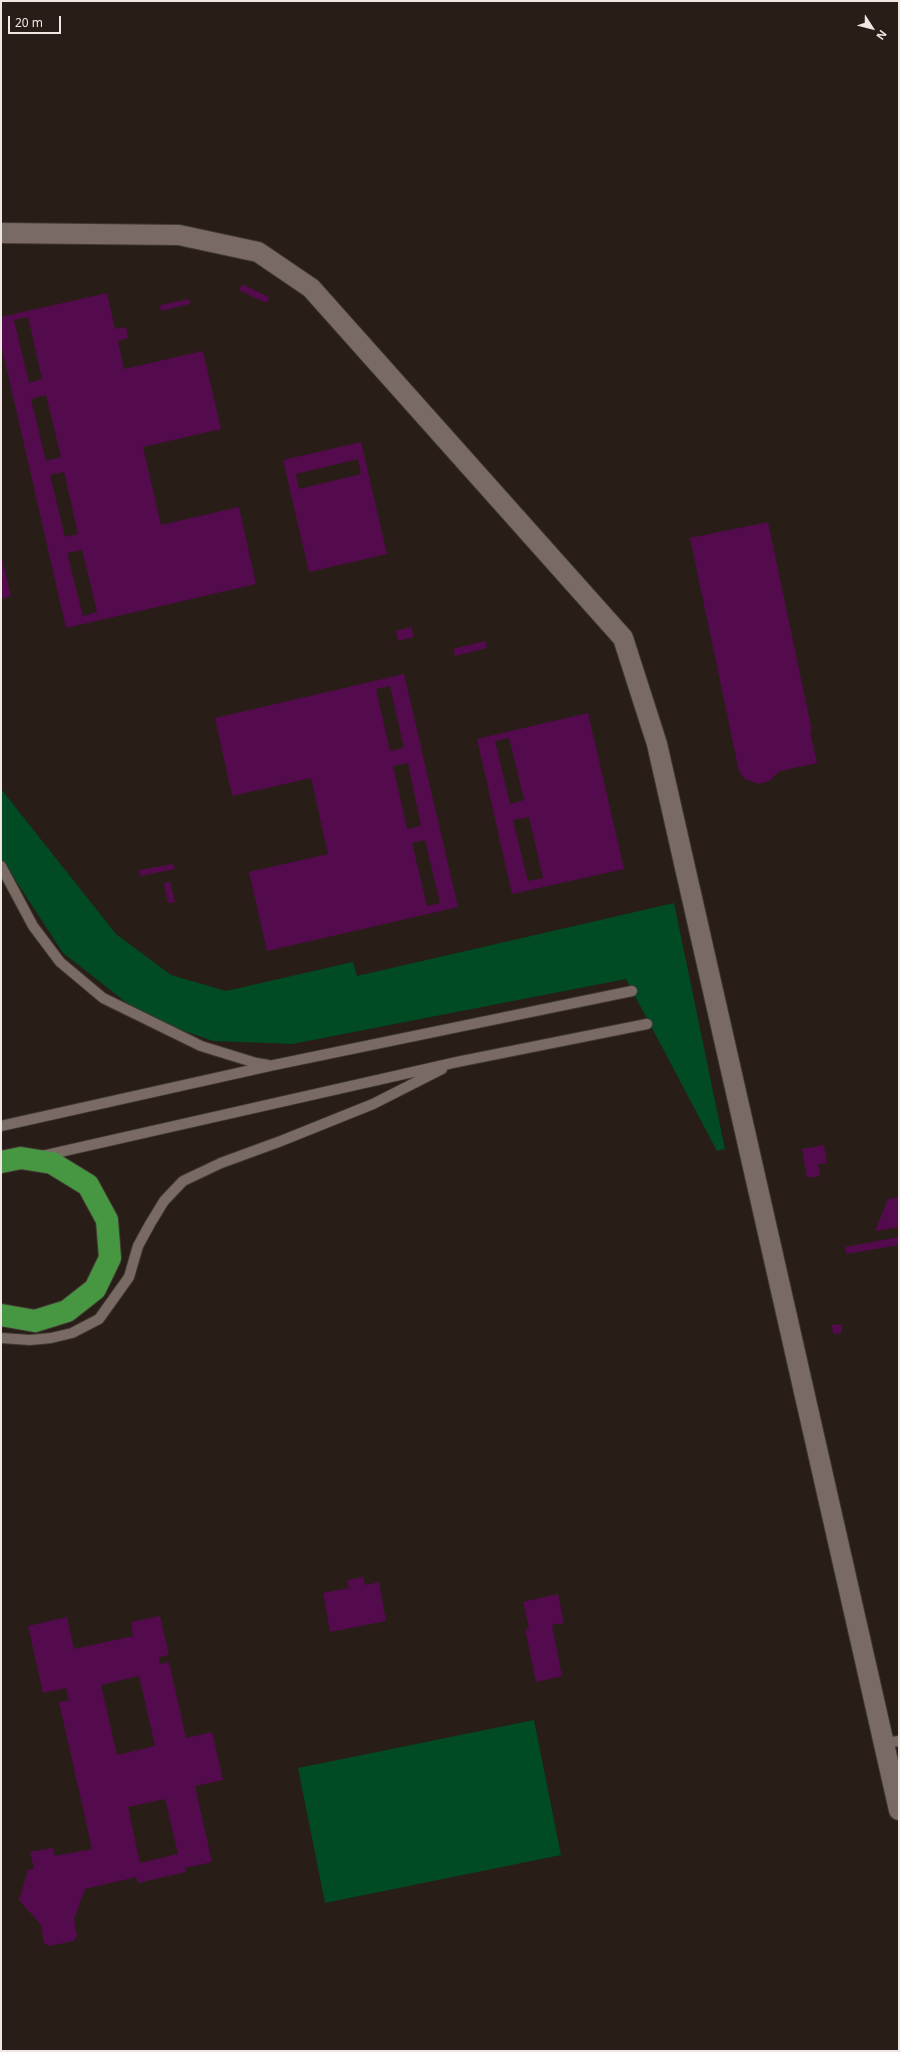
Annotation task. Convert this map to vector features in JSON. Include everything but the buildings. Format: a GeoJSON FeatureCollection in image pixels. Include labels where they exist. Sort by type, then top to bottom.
{"type":"FeatureCollection","features":[{"type":"Feature","properties":{"kind":"highway"},"geometry":{"type":"LineString","coordinates":[[1,1162],[22,1158],[52,1163],[88,1185],[107,1220],[110,1258],[95,1289],[67,1311],[35,1321],[1,1315]]}},
{"type":"Feature","properties":{"kind":"street"},"geometry":{"type":"LineString","coordinates":[[1,233],[179,235],[258,252],[311,288],[623,638],[657,744],[892,1742],[899,1810]]}},
{"type":"Feature","properties":{"kind":"lane"},"geometry":{"type":"LineString","coordinates":[[1,866],[33,926],[60,962],[103,998],[201,1046],[256,1063],[274,1065]]}},
{"type":"Feature","properties":{"kind":"lane"},"geometry":{"type":"LineString","coordinates":[[1,1126],[274,1065],[632,991]]}},
{"type":"Feature","properties":{"kind":"lane"},"geometry":{"type":"LineString","coordinates":[[28,1159],[457,1062],[648,1024]]}},
{"type":"Feature","properties":{"kind":"lane"},"geometry":{"type":"LineString","coordinates":[[1,1338],[30,1340],[50,1338],[72,1333],[99,1319],[128,1278],[138,1246],[150,1224],[164,1202],[183,1180],[221,1163],[282,1141],[373,1104],[457,1062]]}},
{"type":"Feature","properties":{"kind":"green space"},"geometry":{"type":"Polygon","coordinates":[[[1,789],[116,934],[171,975],[226,991],[353,962],[357,976],[674,903],[725,1149],[717,1151],[626,979],[292,1044],[213,1041],[145,1017],[63,953],[1,858],[1,789]]]}},
{"type":"Feature","properties":{"kind":"green space"},"geometry":{"type":"Polygon","coordinates":[[[534,1720],[561,1855],[325,1903],[298,1768],[534,1720]]]}}]}
